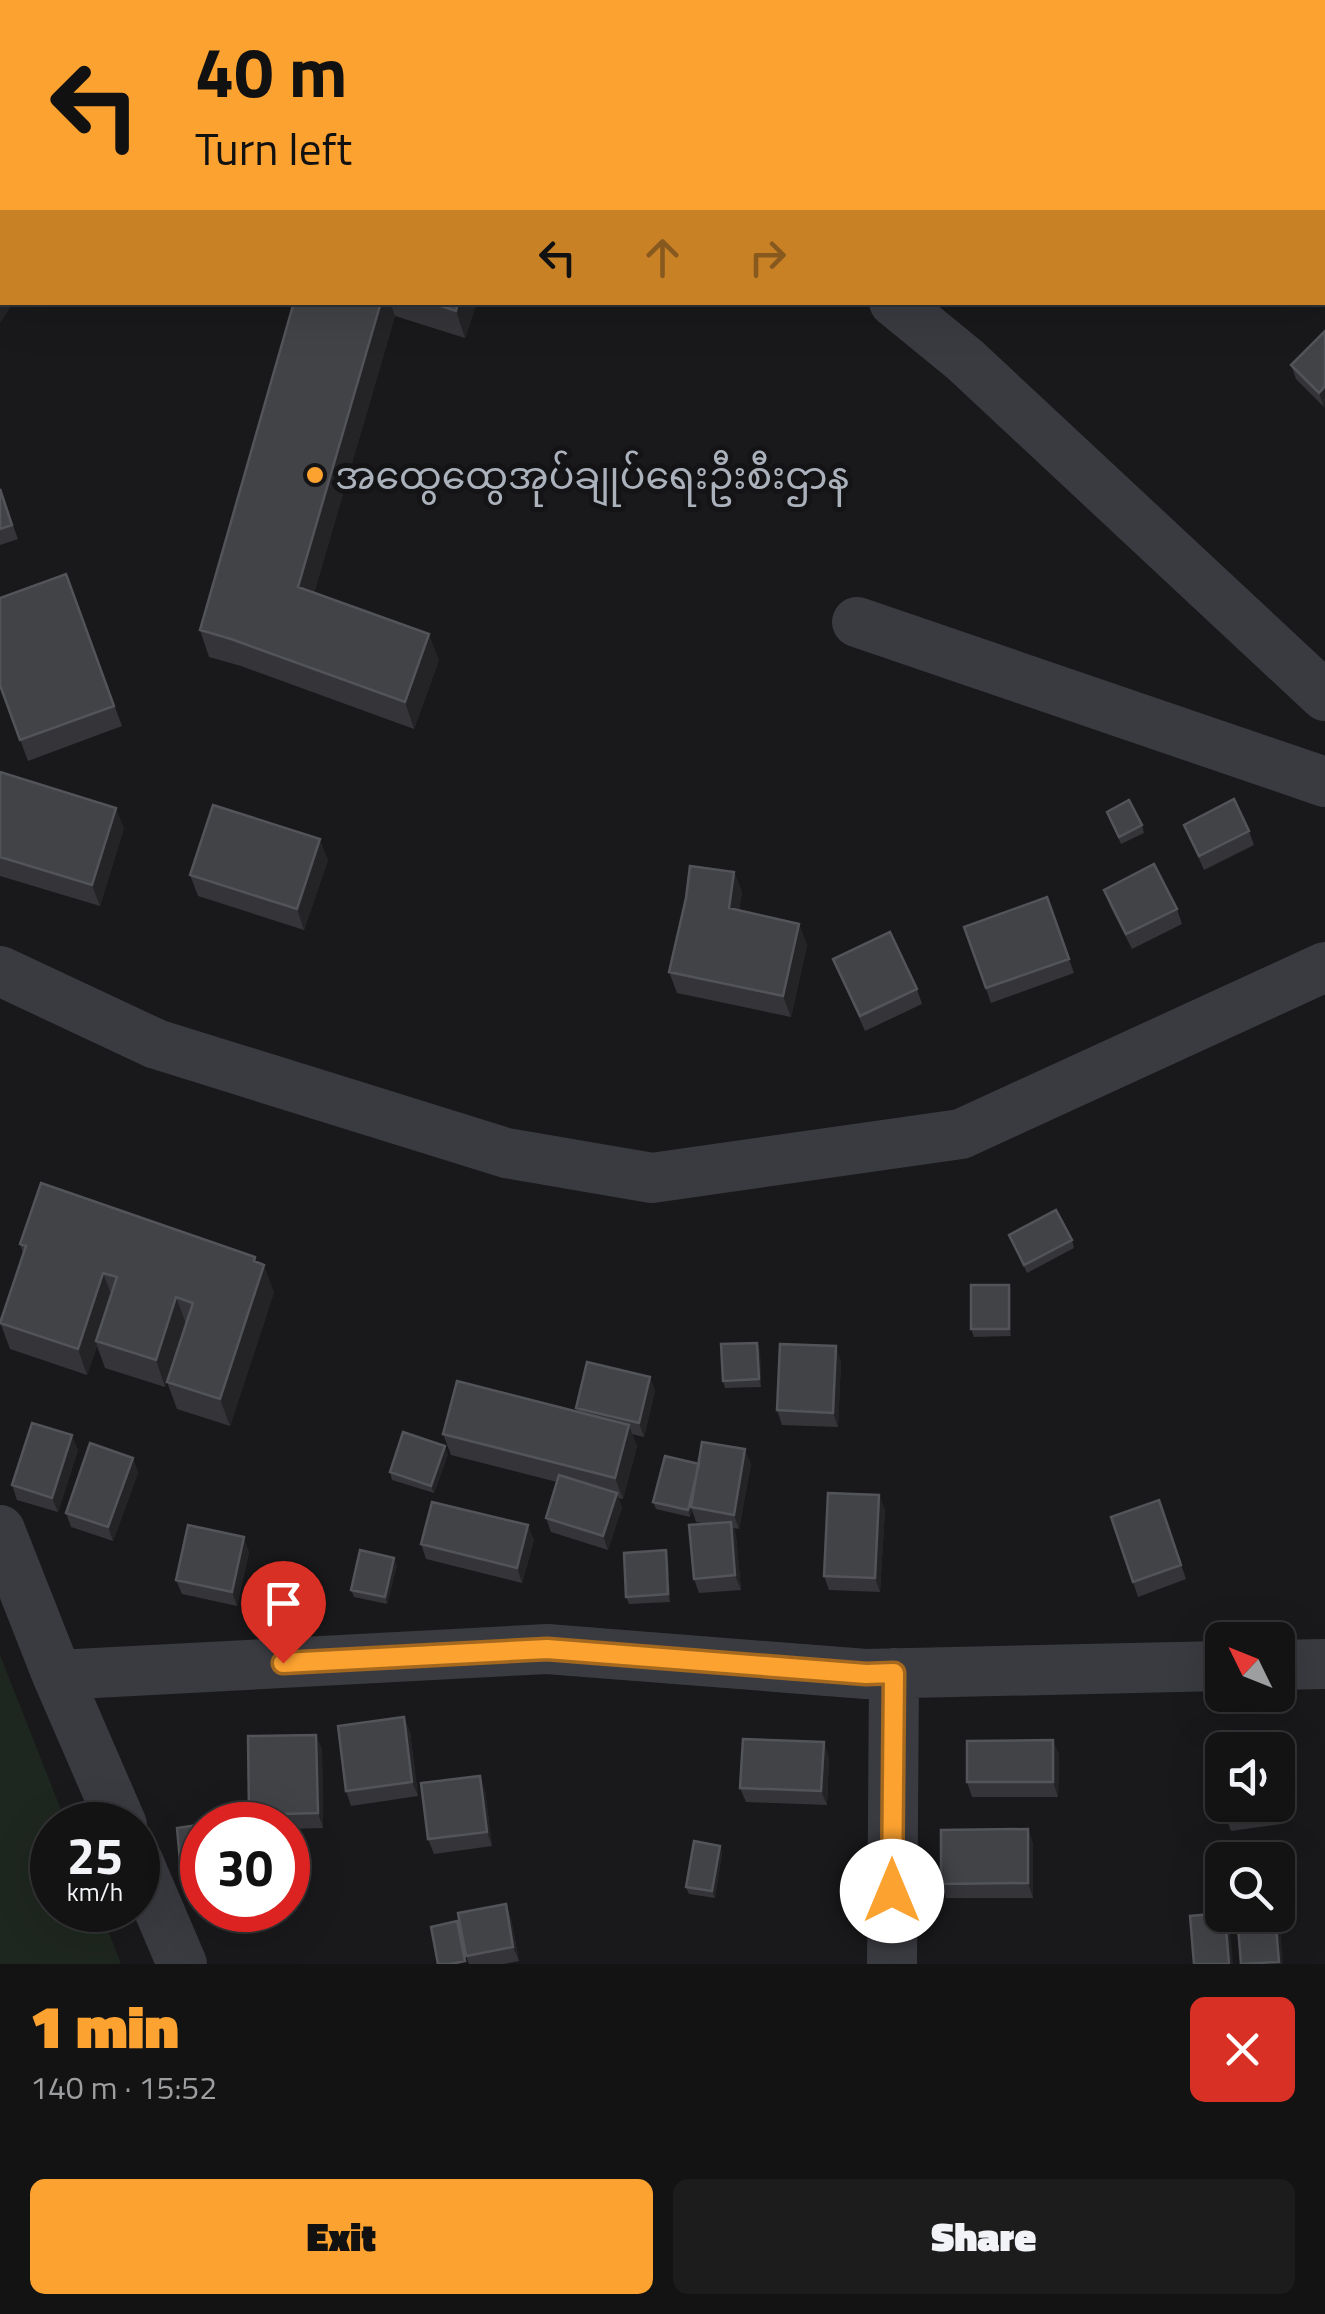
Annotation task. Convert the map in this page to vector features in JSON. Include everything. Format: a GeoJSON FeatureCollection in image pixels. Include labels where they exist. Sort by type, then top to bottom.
{"type":"FeatureCollection","features":[{"type":"Feature","properties":{"kind":"street"},"geometry":{"type":"LineString","coordinates":[[898,305],[965,360],[1325,696]]}},
{"type":"Feature","properties":{"kind":"street"},"geometry":{"type":"LineString","coordinates":[[857,622],[1325,782]]}},
{"type":"Feature","properties":{"kind":"street"},"geometry":{"type":"LineString","coordinates":[[6,978],[156,1044],[506,1153],[652,1178],[961,1134],[1325,968]]}},
{"type":"Feature","properties":{"kind":"street"},"geometry":{"type":"LineString","coordinates":[[0,1530],[56,1675],[112,1802]]}},
{"type":"Feature","properties":{"kind":"street"},"geometry":{"type":"LineString","coordinates":[[56,1675],[547,1649],[866,1674],[1205,1666]]}},
{"type":"Feature","properties":{"kind":"street"},"geometry":{"type":"LineString","coordinates":[[1295,1665],[1325,1664]]}},
{"type":"Feature","properties":{"kind":"street"},"geometry":{"type":"LineString","coordinates":[[892,1964],[894,1673]]}},
{"type":"Feature","properties":{"kind":"street"},"geometry":{"type":"LineString","coordinates":[[160,1912],[182,1964]]}},
{"type":"Feature","properties":{"kind":"shaded area"},"geometry":{"type":"Polygon","coordinates":[[[0,1655],[58,1802],[30,1802],[30,1932],[109,1932],[121,1964],[0,1964],[0,1655]]]}},
{"type":"Feature","properties":{"kind":"building"},"geometry":{"type":"Polygon","coordinates":[[[293,305],[380,305],[298,587],[429,634],[405,702],[200,630],[293,305]]]}},
{"type":"Feature","properties":{"kind":"building"},"geometry":{"type":"Polygon","coordinates":[[[1325,331],[1325,386],[1319,393],[1291,365],[1325,331]]]}},
{"type":"Feature","properties":{"kind":"building"},"geometry":{"type":"Polygon","coordinates":[[[0,489],[12,525],[0,529],[0,489]]]}},
{"type":"Feature","properties":{"kind":"building"},"geometry":{"type":"Polygon","coordinates":[[[66,574],[114,706],[20,740],[0,685],[0,598],[66,574]]]}},
{"type":"Feature","properties":{"kind":"building"},"geometry":{"type":"Polygon","coordinates":[[[0,772],[116,808],[92,885],[0,857],[0,772]]]}},
{"type":"Feature","properties":{"kind":"building"},"geometry":{"type":"Polygon","coordinates":[[[1234,799],[1249,831],[1199,856],[1184,825],[1234,799]]]}},
{"type":"Feature","properties":{"kind":"building"},"geometry":{"type":"Polygon","coordinates":[[[1129,800],[1142,825],[1119,837],[1107,812],[1129,800]]]}},
{"type":"Feature","properties":{"kind":"building"},"geometry":{"type":"Polygon","coordinates":[[[213,805],[320,839],[297,909],[190,875],[213,805]]]}},
{"type":"Feature","properties":{"kind":"building"},"geometry":{"type":"Polygon","coordinates":[[[1154,864],[1177,909],[1126,934],[1104,890],[1154,864]]]}},
{"type":"Feature","properties":{"kind":"building"},"geometry":{"type":"Polygon","coordinates":[[[690,866],[734,872],[729,908],[799,924],[783,996],[669,972],[690,866]]]}},
{"type":"Feature","properties":{"kind":"building"},"geometry":{"type":"Polygon","coordinates":[[[1047,897],[1069,959],[986,988],[964,927],[1047,897]]]}},
{"type":"Feature","properties":{"kind":"building"},"geometry":{"type":"Polygon","coordinates":[[[890,932],[917,989],[860,1016],[833,959],[890,932]]]}},
{"type":"Feature","properties":{"kind":"building"},"geometry":{"type":"Polygon","coordinates":[[[41,1183],[255,1257],[254,1261],[264,1265],[220,1399],[167,1382],[193,1303],[176,1297],[156,1360],[96,1341],[117,1277],[103,1273],[78,1349],[0,1323],[26,1246],[20,1244],[41,1183]]]}},
{"type":"Feature","properties":{"kind":"building"},"geometry":{"type":"Polygon","coordinates":[[[1056,1210],[1072,1240],[1024,1265],[1009,1235],[1056,1210]]]}},
{"type":"Feature","properties":{"kind":"building"},"geometry":{"type":"Polygon","coordinates":[[[971,1285],[1009,1285],[1009,1329],[971,1329],[971,1285]]]}},
{"type":"Feature","properties":{"kind":"building"},"geometry":{"type":"Polygon","coordinates":[[[757,1343],[759,1379],[723,1381],[721,1344],[757,1343]]]}},
{"type":"Feature","properties":{"kind":"building"},"geometry":{"type":"Polygon","coordinates":[[[780,1344],[836,1346],[833,1413],[777,1410],[780,1344]]]}},
{"type":"Feature","properties":{"kind":"building"},"geometry":{"type":"Polygon","coordinates":[[[587,1362],[650,1377],[639,1423],[576,1408],[587,1362]]]}},
{"type":"Feature","properties":{"kind":"building"},"geometry":{"type":"Polygon","coordinates":[[[457,1381],[629,1425],[615,1478],[443,1434],[457,1381]]]}},
{"type":"Feature","properties":{"kind":"building"},"geometry":{"type":"Polygon","coordinates":[[[32,1423],[72,1435],[52,1498],[12,1485],[32,1423]]]}},
{"type":"Feature","properties":{"kind":"building"},"geometry":{"type":"Polygon","coordinates":[[[403,1432],[445,1446],[431,1486],[390,1472],[403,1432]]]}},
{"type":"Feature","properties":{"kind":"building"},"geometry":{"type":"Polygon","coordinates":[[[702,1442],[745,1449],[734,1515],[691,1507],[702,1442]]]}},
{"type":"Feature","properties":{"kind":"building"},"geometry":{"type":"Polygon","coordinates":[[[90,1443],[133,1458],[108,1527],[66,1513],[90,1443]]]}},
{"type":"Feature","properties":{"kind":"building"},"geometry":{"type":"Polygon","coordinates":[[[665,1456],[699,1464],[688,1510],[653,1502],[665,1456]]]}},
{"type":"Feature","properties":{"kind":"building"},"geometry":{"type":"Polygon","coordinates":[[[559,1475],[617,1493],[603,1536],[546,1518],[559,1475]]]}},
{"type":"Feature","properties":{"kind":"building"},"geometry":{"type":"Polygon","coordinates":[[[828,1493],[879,1495],[875,1578],[824,1576],[828,1493]]]}},
{"type":"Feature","properties":{"kind":"building"},"geometry":{"type":"Polygon","coordinates":[[[1159,1500],[1181,1565],[1133,1582],[1111,1517],[1159,1500]]]}},
{"type":"Feature","properties":{"kind":"building"},"geometry":{"type":"Polygon","coordinates":[[[432,1502],[528,1525],[517,1568],[421,1544],[432,1502]]]}},
{"type":"Feature","properties":{"kind":"building"},"geometry":{"type":"Polygon","coordinates":[[[731,1522],[735,1575],[694,1579],[689,1525],[731,1522]]]}},
{"type":"Feature","properties":{"kind":"building"},"geometry":{"type":"Polygon","coordinates":[[[188,1525],[244,1537],[232,1592],[176,1580],[188,1525]]]}},
{"type":"Feature","properties":{"kind":"building"},"geometry":{"type":"Polygon","coordinates":[[[360,1550],[394,1558],[385,1597],[351,1590],[360,1550]]]}},
{"type":"Feature","properties":{"kind":"building"},"geometry":{"type":"Polygon","coordinates":[[[666,1550],[668,1594],[626,1597],[624,1553],[666,1550]]]}},
{"type":"Feature","properties":{"kind":"building"},"geometry":{"type":"Polygon","coordinates":[[[404,1717],[412,1782],[346,1791],[338,1726],[404,1717]]]}},
{"type":"Feature","properties":{"kind":"building"},"geometry":{"type":"Polygon","coordinates":[[[316,1735],[318,1813],[310,1813],[310,1802],[249,1802],[248,1736],[316,1735]]]}},
{"type":"Feature","properties":{"kind":"building"},"geometry":{"type":"Polygon","coordinates":[[[743,1739],[824,1742],[821,1791],[740,1788],[743,1739]]]}},
{"type":"Feature","properties":{"kind":"building"},"geometry":{"type":"Polygon","coordinates":[[[1053,1740],[1053,1782],[967,1782],[967,1741],[1053,1740]]]}},
{"type":"Feature","properties":{"kind":"building"},"geometry":{"type":"Polygon","coordinates":[[[480,1776],[487,1832],[428,1839],[421,1783],[480,1776]]]}},
{"type":"Feature","properties":{"kind":"building"},"geometry":{"type":"Polygon","coordinates":[[[1028,1829],[1028,1883],[941,1884],[941,1830],[1028,1829]]]}},
{"type":"Feature","properties":{"kind":"building"},"geometry":{"type":"Polygon","coordinates":[[[694,1841],[720,1846],[712,1891],[686,1887],[694,1841]]]}},
{"type":"Feature","properties":{"kind":"building"},"geometry":{"type":"Polygon","coordinates":[[[506,1904],[513,1947],[466,1956],[458,1913],[506,1904]]]}},
{"type":"Feature","properties":{"kind":"building"},"geometry":{"type":"Polygon","coordinates":[[[1205,1915],[1205,1932],[1226,1932],[1229,1964],[1194,1964],[1190,1916],[1205,1915]]]}},
{"type":"Feature","properties":{"kind":"building"},"geometry":{"type":"Polygon","coordinates":[[[457,1921],[465,1961],[438,1964],[431,1927],[457,1921]]]}},
{"type":"Feature","properties":{"kind":"building"},"geometry":{"type":"Polygon","coordinates":[[[1238,1932],[1276,1932],[1279,1962],[1241,1964],[1238,1932]]]}},
{"type":"Feature","properties":{"kind":"place","name":"အထွေထွေအုပ်ချုပ်ရေးဦးစီးဌာန"},"geometry":{"type":"Point","coordinates":[315,475]}},
{"type":"Feature","properties":{"kind":"route"},"geometry":{"type":"LineString","coordinates":[[283,1663],[547,1649],[894,1673],[892,1891]]}}]}
